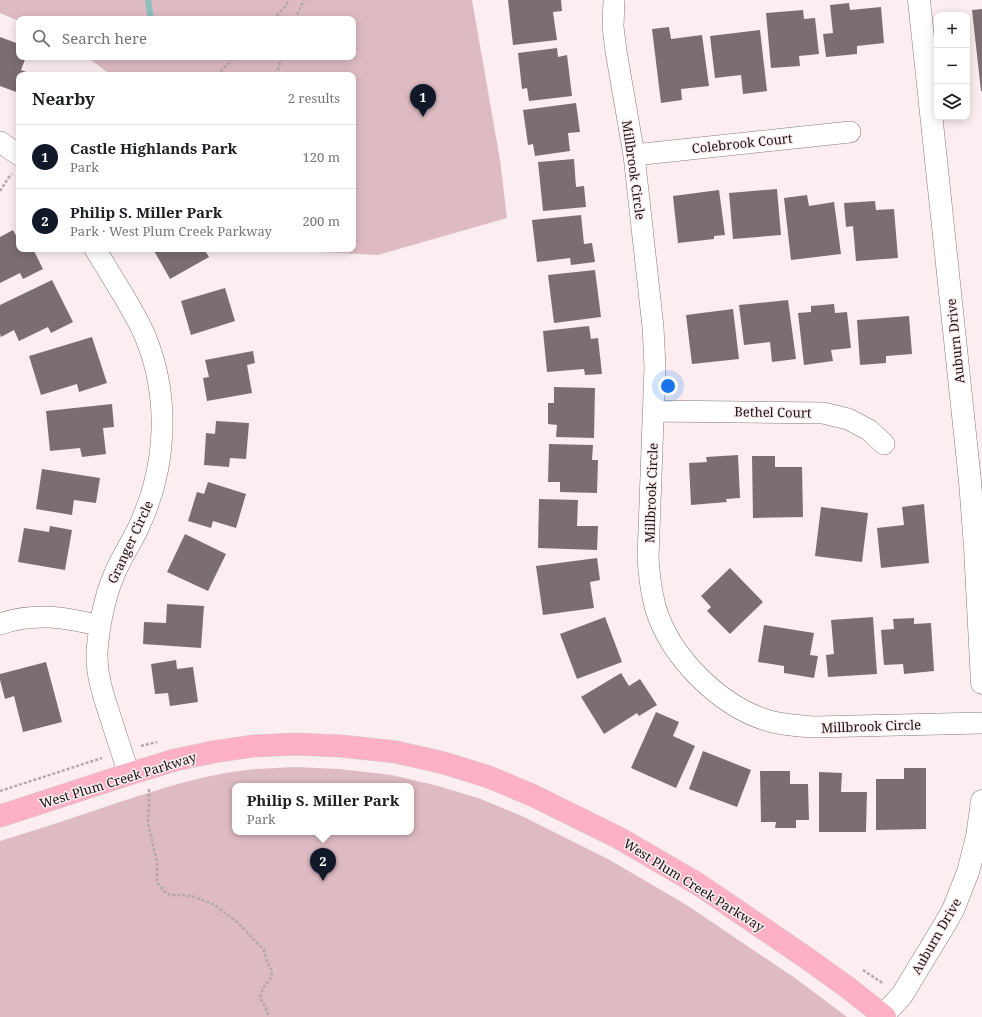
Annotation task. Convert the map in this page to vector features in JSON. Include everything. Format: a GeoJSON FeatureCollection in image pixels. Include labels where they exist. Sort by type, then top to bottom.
{"type":"FeatureCollection","features":[{"type":"Feature","properties":{"kind":"main road","name":"West Plum Creek Parkway"},"geometry":{"type":"LineString","coordinates":[[0,816],[175,760],[214,752],[254,746],[295,744],[341,746],[396,752],[444,763],[489,777],[534,796],[619,838],[698,884],[808,958],[884,1016]]}},
{"type":"Feature","properties":{"kind":"street","name":"Millbrook Circle"},"geometry":{"type":"LineString","coordinates":[[614,0],[613,27],[634,155],[653,327],[655,367],[648,558],[650,583],[656,607],[664,628],[676,650],[709,687],[730,703],[768,721],[787,725],[814,727],[982,723]]}},
{"type":"Feature","properties":{"kind":"street","name":"Auburn Drive"},"geometry":{"type":"LineString","coordinates":[[919,0],[970,481],[982,683]]}},
{"type":"Feature","properties":{"kind":"street","name":"Colebrook Court"},"geometry":{"type":"LineString","coordinates":[[634,155],[850,132]]}},
{"type":"Feature","properties":{"kind":"street"},"geometry":{"type":"LineString","coordinates":[[0,142],[16,163]]}},
{"type":"Feature","properties":{"kind":"street","name":"Granger Circle"},"geometry":{"type":"LineString","coordinates":[[97,252],[136,317],[145,336],[153,358],[162,399],[163,416],[160,455],[151,497],[140,526],[112,580],[107,593],[100,626],[97,652],[101,690],[129,774]]}},
{"type":"Feature","properties":{"kind":"street","name":"Bethel Court"},"geometry":{"type":"LineString","coordinates":[[654,411],[823,413],[848,419],[869,430],[884,444]]}},
{"type":"Feature","properties":{"kind":"street"},"geometry":{"type":"LineString","coordinates":[[0,624],[19,619],[51,617],[82,621],[100,626]]}},
{"type":"Feature","properties":{"kind":"street","name":"Auburn Drive"},"geometry":{"type":"LineString","coordinates":[[884,1016],[902,995],[953,910],[968,872],[977,837],[982,801]]}},
{"type":"Feature","properties":{"kind":"path"},"geometry":{"type":"LineString","coordinates":[[276,16],[289,0]]}},
{"type":"Feature","properties":{"kind":"path"},"geometry":{"type":"LineString","coordinates":[[296,16],[304,0]]}},
{"type":"Feature","properties":{"kind":"path"},"geometry":{"type":"LineString","coordinates":[[220,72],[232,60]]}},
{"type":"Feature","properties":{"kind":"path"},"geometry":{"type":"LineString","coordinates":[[277,72],[281,60]]}},
{"type":"Feature","properties":{"kind":"path"},"geometry":{"type":"LineString","coordinates":[[0,191],[16,166]]}},
{"type":"Feature","properties":{"kind":"path"},"geometry":{"type":"LineString","coordinates":[[0,791],[122,752]]}},
{"type":"Feature","properties":{"kind":"path"},"geometry":{"type":"LineString","coordinates":[[129,774],[149,784],[148,823],[157,862],[157,880],[159,885],[166,893],[171,895],[195,897],[215,905],[238,923],[264,950],[267,962],[272,972],[271,978],[263,988],[260,997],[267,1010],[268,1017]]}},
{"type":"Feature","properties":{"kind":"shaded area"},"geometry":{"type":"Polygon","coordinates":[[[0,0],[472,0],[500,160],[507,218],[378,255],[320,252],[356,252],[356,72],[107,72],[91,60],[356,60],[356,16],[16,16],[16,20],[0,13],[0,0]]]}},
{"type":"Feature","properties":{"kind":"shaded area"},"geometry":{"type":"Polygon","coordinates":[[[295,767],[339,769],[392,775],[438,786],[481,799],[524,817],[608,859],[685,904],[795,978],[847,1017],[0,1017],[0,841],[176,784],[236,771],[295,767]]]}},
{"type":"Feature","properties":{"kind":"building"},"geometry":{"type":"Polygon","coordinates":[[[508,0],[561,0],[562,11],[553,12],[557,40],[513,45],[508,0]]]}},
{"type":"Feature","properties":{"kind":"building"},"geometry":{"type":"Polygon","coordinates":[[[849,3],[850,10],[881,7],[884,43],[857,46],[857,54],[826,57],[823,34],[833,33],[830,5],[849,3]]]}},
{"type":"Feature","properties":{"kind":"building"},"geometry":{"type":"Polygon","coordinates":[[[982,9],[982,91],[981,91],[972,10],[982,9]]]}},
{"type":"Feature","properties":{"kind":"building"},"geometry":{"type":"Polygon","coordinates":[[[803,10],[804,19],[815,18],[819,54],[799,56],[800,66],[771,68],[766,13],[803,10]]]}},
{"type":"Feature","properties":{"kind":"building"},"geometry":{"type":"Polygon","coordinates":[[[669,27],[671,39],[702,35],[709,86],[681,89],[682,100],[661,103],[652,29],[669,27]]]}},
{"type":"Feature","properties":{"kind":"building"},"geometry":{"type":"Polygon","coordinates":[[[760,30],[767,91],[743,94],[741,75],[715,78],[710,36],[760,30]]]}},
{"type":"Feature","properties":{"kind":"building"},"geometry":{"type":"Polygon","coordinates":[[[0,37],[16,43],[16,60],[25,60],[21,70],[26,72],[16,72],[16,92],[0,86],[0,37]]]}},
{"type":"Feature","properties":{"kind":"building"},"geometry":{"type":"Polygon","coordinates":[[[557,48],[558,57],[567,55],[572,96],[529,101],[527,88],[522,89],[518,53],[557,48]]]}},
{"type":"Feature","properties":{"kind":"building"},"geometry":{"type":"Polygon","coordinates":[[[576,103],[580,132],[568,133],[570,151],[535,156],[533,144],[528,145],[523,110],[576,103]]]}},
{"type":"Feature","properties":{"kind":"building"},"geometry":{"type":"Polygon","coordinates":[[[574,159],[576,187],[584,186],[586,207],[543,211],[538,162],[574,159]]]}},
{"type":"Feature","properties":{"kind":"building"},"geometry":{"type":"Polygon","coordinates":[[[777,189],[781,235],[733,239],[729,193],[777,189]]]}},
{"type":"Feature","properties":{"kind":"building"},"geometry":{"type":"Polygon","coordinates":[[[719,190],[725,235],[714,236],[714,239],[678,243],[673,196],[719,190]]]}},
{"type":"Feature","properties":{"kind":"building"},"geometry":{"type":"Polygon","coordinates":[[[807,195],[809,206],[834,202],[841,254],[791,260],[784,198],[807,195]]]}},
{"type":"Feature","properties":{"kind":"building"},"geometry":{"type":"Polygon","coordinates":[[[875,201],[876,210],[894,209],[898,258],[856,261],[853,226],[846,227],[844,203],[875,201]]]}},
{"type":"Feature","properties":{"kind":"building"},"geometry":{"type":"Polygon","coordinates":[[[581,215],[584,244],[592,243],[595,262],[571,265],[570,258],[537,262],[532,220],[581,215]]]}},
{"type":"Feature","properties":{"kind":"building"},"geometry":{"type":"Polygon","coordinates":[[[13,230],[16,236],[16,252],[34,252],[43,269],[23,279],[20,273],[0,283],[0,237],[13,230]]]}},
{"type":"Feature","properties":{"kind":"building"},"geometry":{"type":"Polygon","coordinates":[[[155,252],[206,252],[209,257],[170,279],[155,252]]]}},
{"type":"Feature","properties":{"kind":"building"},"geometry":{"type":"Polygon","coordinates":[[[595,270],[601,317],[554,323],[548,275],[595,270]]]}},
{"type":"Feature","properties":{"kind":"building"},"geometry":{"type":"Polygon","coordinates":[[[52,280],[73,322],[51,333],[48,327],[19,341],[14,330],[1,337],[0,305],[52,280]]]}},
{"type":"Feature","properties":{"kind":"building"},"geometry":{"type":"Polygon","coordinates":[[[225,288],[235,321],[191,335],[181,301],[225,288]]]}},
{"type":"Feature","properties":{"kind":"building"},"geometry":{"type":"Polygon","coordinates":[[[788,300],[796,359],[772,362],[770,342],[744,345],[739,305],[788,300]]]}},
{"type":"Feature","properties":{"kind":"building"},"geometry":{"type":"Polygon","coordinates":[[[834,304],[835,313],[847,312],[851,348],[831,350],[833,361],[804,365],[798,313],[811,312],[811,306],[834,304]]]}},
{"type":"Feature","properties":{"kind":"building"},"geometry":{"type":"Polygon","coordinates":[[[733,309],[739,359],[692,364],[686,315],[733,309]]]}},
{"type":"Feature","properties":{"kind":"building"},"geometry":{"type":"Polygon","coordinates":[[[909,316],[912,354],[886,356],[886,363],[860,365],[857,320],[909,316]]]}},
{"type":"Feature","properties":{"kind":"building"},"geometry":{"type":"Polygon","coordinates":[[[589,326],[591,339],[598,338],[602,374],[585,375],[584,369],[547,372],[543,331],[589,326]]]}},
{"type":"Feature","properties":{"kind":"building"},"geometry":{"type":"Polygon","coordinates":[[[92,337],[107,383],[79,392],[77,384],[41,395],[29,356],[92,337]]]}},
{"type":"Feature","properties":{"kind":"building"},"geometry":{"type":"Polygon","coordinates":[[[253,351],[255,363],[247,365],[252,393],[207,401],[203,378],[209,377],[205,360],[253,351]]]}},
{"type":"Feature","properties":{"kind":"building"},"geometry":{"type":"Polygon","coordinates":[[[554,387],[595,388],[594,438],[556,437],[557,425],[548,424],[548,403],[554,403],[554,387]]]}},
{"type":"Feature","properties":{"kind":"building"},"geometry":{"type":"Polygon","coordinates":[[[112,404],[114,427],[103,428],[106,454],[82,457],[80,448],[50,451],[46,411],[112,404]]]}},
{"type":"Feature","properties":{"kind":"building"},"geometry":{"type":"Polygon","coordinates":[[[216,421],[249,423],[246,459],[230,458],[229,467],[204,465],[206,433],[215,434],[216,421]]]}},
{"type":"Feature","properties":{"kind":"building"},"geometry":{"type":"Polygon","coordinates":[[[549,444],[593,445],[592,460],[598,460],[597,493],[560,492],[560,482],[548,482],[549,444]]]}},
{"type":"Feature","properties":{"kind":"building"},"geometry":{"type":"Polygon","coordinates":[[[738,455],[740,498],[726,499],[727,502],[691,505],[689,463],[707,462],[706,457],[738,455]]]}},
{"type":"Feature","properties":{"kind":"building"},"geometry":{"type":"Polygon","coordinates":[[[752,456],[775,456],[775,467],[802,467],[803,517],[753,518],[752,456]]]}},
{"type":"Feature","properties":{"kind":"building"},"geometry":{"type":"Polygon","coordinates":[[[42,469],[100,478],[96,503],[74,500],[72,515],[36,509],[42,469]]]}},
{"type":"Feature","properties":{"kind":"building"},"geometry":{"type":"Polygon","coordinates":[[[208,482],[246,494],[236,528],[213,521],[211,528],[188,521],[197,492],[204,494],[208,482]]]}},
{"type":"Feature","properties":{"kind":"building"},"geometry":{"type":"Polygon","coordinates":[[[539,499],[578,500],[577,526],[598,526],[597,550],[538,548],[539,499]]]}},
{"type":"Feature","properties":{"kind":"building"},"geometry":{"type":"Polygon","coordinates":[[[924,504],[929,563],[881,568],[877,528],[904,525],[902,507],[924,504]]]}},
{"type":"Feature","properties":{"kind":"building"},"geometry":{"type":"Polygon","coordinates":[[[821,507],[868,513],[862,562],[815,556],[821,507]]]}},
{"type":"Feature","properties":{"kind":"building"},"geometry":{"type":"Polygon","coordinates":[[[50,526],[72,530],[65,570],[18,562],[24,528],[49,532],[50,526]]]}},
{"type":"Feature","properties":{"kind":"building"},"geometry":{"type":"Polygon","coordinates":[[[185,534],[226,554],[208,591],[167,572],[185,534]]]}},
{"type":"Feature","properties":{"kind":"building"},"geometry":{"type":"Polygon","coordinates":[[[597,558],[600,580],[590,582],[594,608],[543,615],[536,566],[597,558]]]}},
{"type":"Feature","properties":{"kind":"building"},"geometry":{"type":"Polygon","coordinates":[[[730,568],[763,602],[730,634],[707,611],[711,607],[701,596],[730,568]]]}},
{"type":"Feature","properties":{"kind":"building"},"geometry":{"type":"Polygon","coordinates":[[[167,604],[204,606],[201,648],[143,644],[144,622],[166,623],[167,604]]]}},
{"type":"Feature","properties":{"kind":"building"},"geometry":{"type":"Polygon","coordinates":[[[605,617],[622,662],[577,679],[560,634],[605,617]]]}},
{"type":"Feature","properties":{"kind":"building"},"geometry":{"type":"Polygon","coordinates":[[[873,617],[877,674],[828,677],[826,655],[834,654],[831,620],[873,617]]]}},
{"type":"Feature","properties":{"kind":"building"},"geometry":{"type":"Polygon","coordinates":[[[914,618],[914,624],[931,623],[934,671],[904,674],[903,664],[884,665],[881,630],[894,629],[893,619],[914,618]]]}},
{"type":"Feature","properties":{"kind":"building"},"geometry":{"type":"Polygon","coordinates":[[[764,625],[814,633],[810,655],[818,656],[814,678],[784,673],[784,666],[758,662],[764,625]]]}},
{"type":"Feature","properties":{"kind":"building"},"geometry":{"type":"Polygon","coordinates":[[[176,660],[177,669],[193,667],[198,702],[170,706],[168,693],[155,694],[151,664],[176,660]]]}},
{"type":"Feature","properties":{"kind":"building"},"geometry":{"type":"Polygon","coordinates":[[[46,662],[62,722],[23,732],[14,696],[5,699],[0,674],[46,662]]]}},
{"type":"Feature","properties":{"kind":"building"},"geometry":{"type":"Polygon","coordinates":[[[621,673],[629,686],[640,679],[657,705],[639,716],[637,713],[604,734],[581,697],[621,673]]]}},
{"type":"Feature","properties":{"kind":"building"},"geometry":{"type":"Polygon","coordinates":[[[656,712],[679,722],[673,736],[695,746],[676,788],[631,768],[656,712]]]}},
{"type":"Feature","properties":{"kind":"building"},"geometry":{"type":"Polygon","coordinates":[[[703,751],[751,770],[737,807],[689,789],[703,751]]]}},
{"type":"Feature","properties":{"kind":"building"},"geometry":{"type":"Polygon","coordinates":[[[904,768],[926,768],[926,829],[876,830],[876,779],[904,779],[904,768]]]}},
{"type":"Feature","properties":{"kind":"building"},"geometry":{"type":"Polygon","coordinates":[[[760,771],[790,771],[790,784],[808,784],[809,820],[796,820],[796,828],[775,828],[776,822],[761,822],[760,771]]]}},
{"type":"Feature","properties":{"kind":"building"},"geometry":{"type":"Polygon","coordinates":[[[819,772],[842,773],[841,792],[867,792],[866,832],[819,832],[819,772]]]}},
{"type":"Feature","properties":{"kind":"waterway"},"geometry":{"type":"LineString","coordinates":[[148,0],[151,16]]}},
{"type":"Feature","properties":{"kind":"place","name":"Castle Highlands Park"},"geometry":{"type":"Point","coordinates":[423,117]}},
{"type":"Feature","properties":{"kind":"place","name":"Philip S. Miller Park"},"geometry":{"type":"Point","coordinates":[323,881]}}]}
